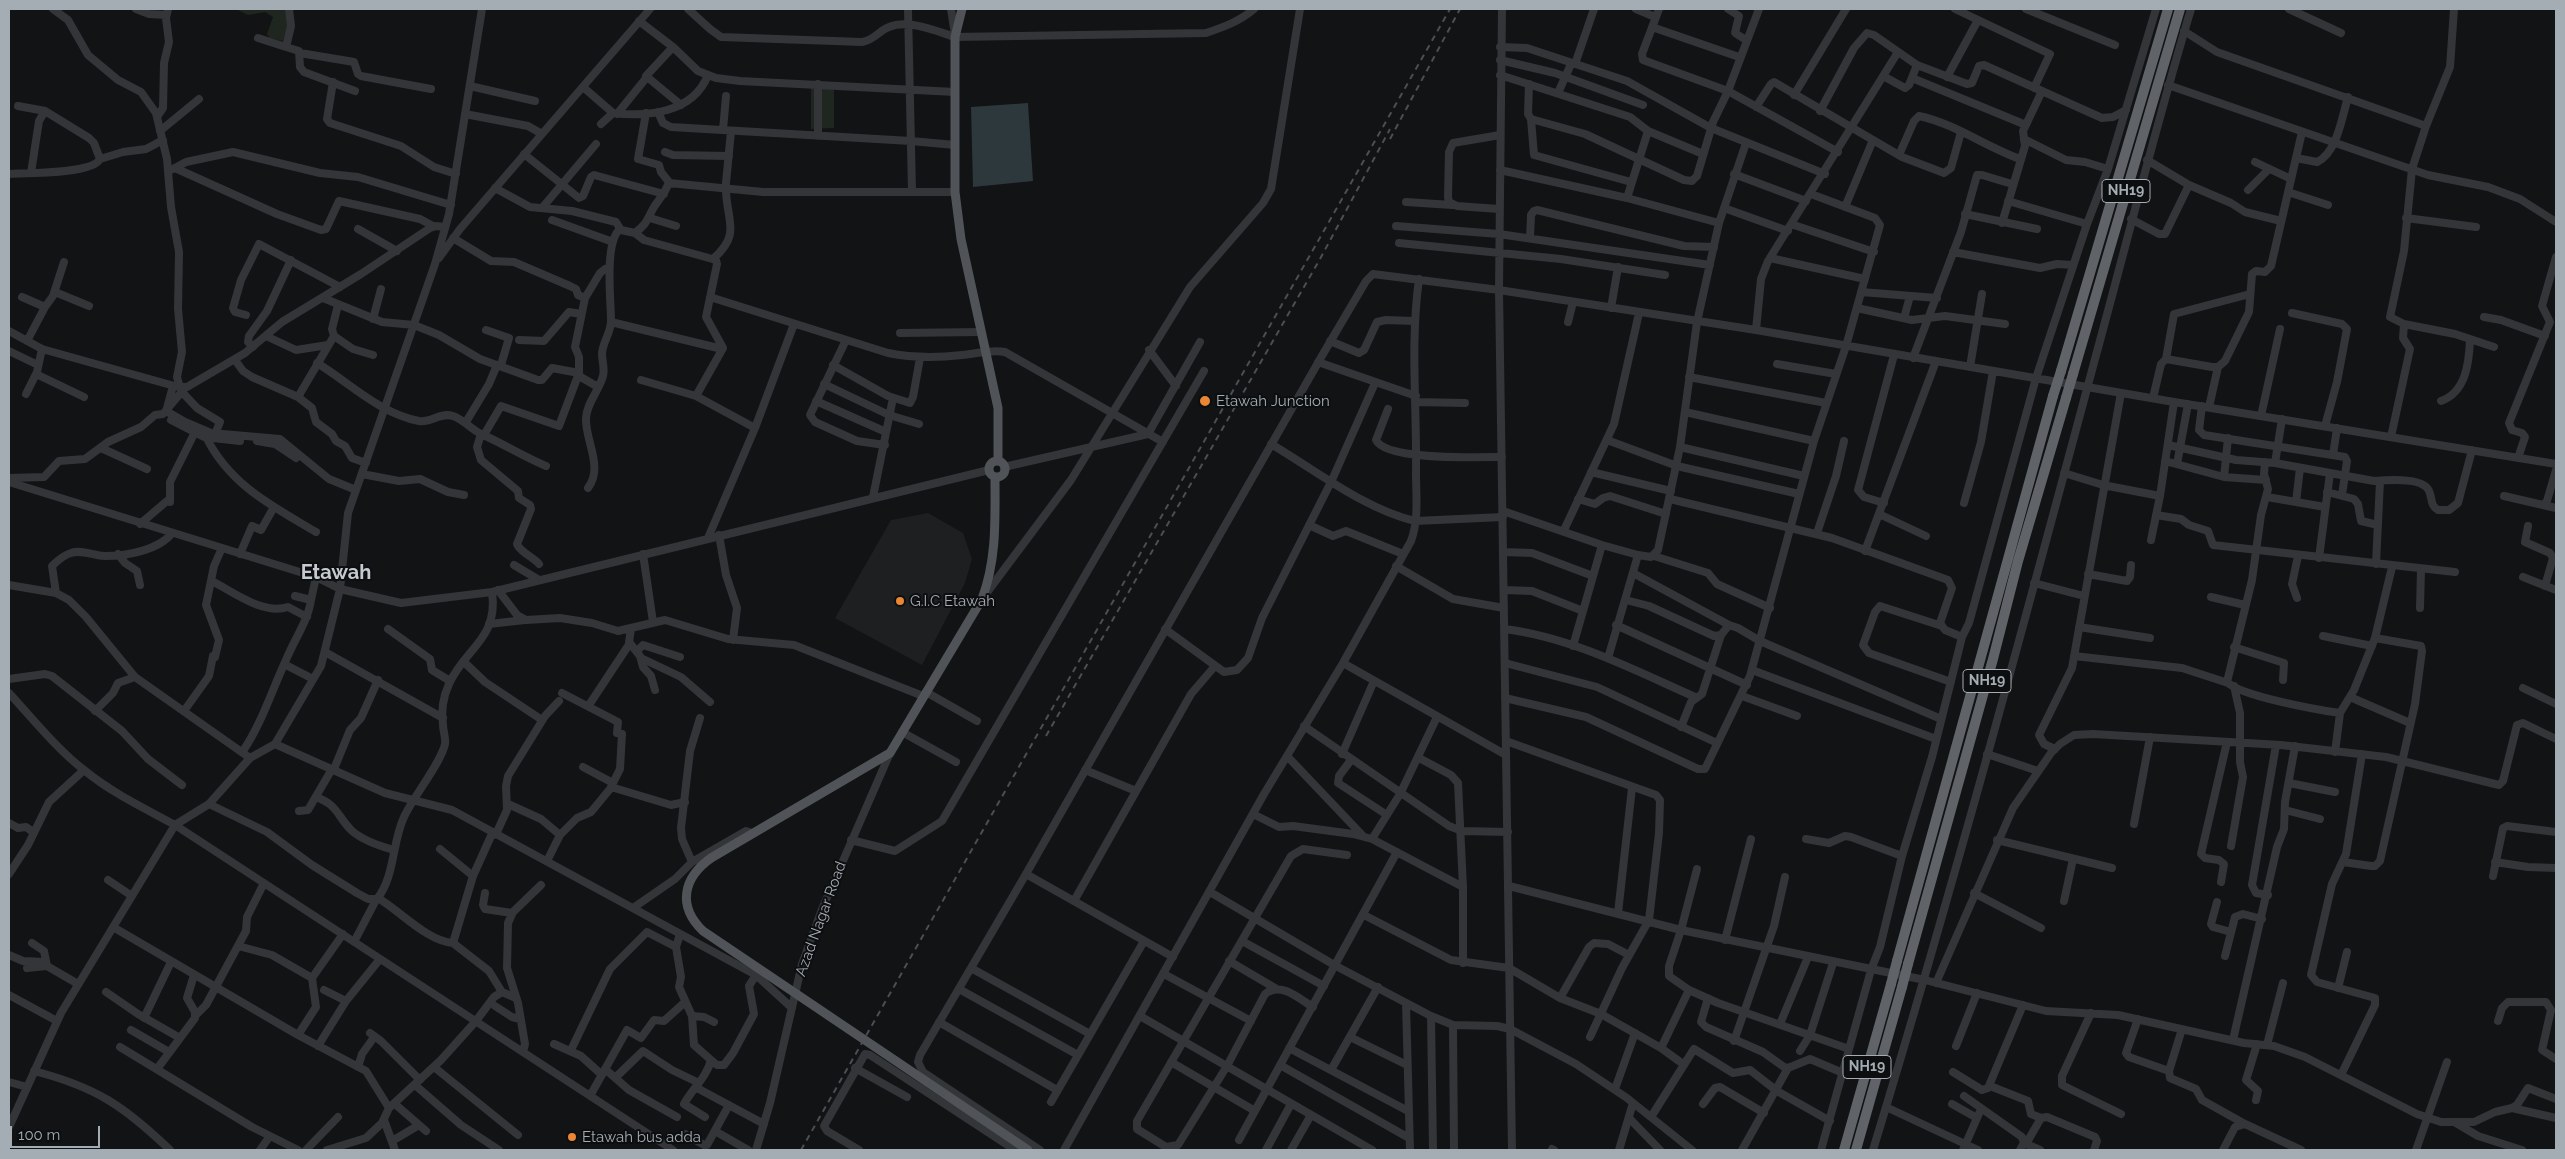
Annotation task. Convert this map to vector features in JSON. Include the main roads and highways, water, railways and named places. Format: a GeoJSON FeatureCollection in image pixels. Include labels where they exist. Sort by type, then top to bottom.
{"type":"FeatureCollection","features":[{"type":"Feature","properties":{"kind":"highway","name":"NH19"},"geometry":{"type":"LineString","coordinates":[[1844,1150],[2053,396],[2168,9]]}},
{"type":"Feature","properties":{"kind":"highway","name":"NH19"},"geometry":{"type":"LineString","coordinates":[[1856,1150],[1993,659],[2018,561],[2180,9]]}},
{"type":"Feature","properties":{"kind":"main road"},"geometry":{"type":"LineString","coordinates":[[962,9],[955,37],[955,192],[961,239],[998,408],[1001,464],[1004,472],[992,473]]}},
{"type":"Feature","properties":{"kind":"main road"},"geometry":{"type":"LineString","coordinates":[[1001,464],[989,465],[992,473],[994,554],[991,575],[982,599],[890,753],[752,833],[696,868],[689,881],[687,896],[688,910],[694,922],[703,931],[1028,1150]]}},
{"type":"Feature","properties":{"kind":"railway"},"geometry":{"type":"LineString","coordinates":[[801,1150],[1450,9]]}},
{"type":"Feature","properties":{"kind":"railway"},"geometry":{"type":"LineString","coordinates":[[1390,139],[1460,9]]}},
{"type":"Feature","properties":{"kind":"railway"},"geometry":{"type":"LineString","coordinates":[[1046,736],[1320,259],[1390,129]]}},
{"type":"Feature","properties":{"kind":"place","name":"Etawah Junction"},"geometry":{"type":"Point","coordinates":[1205,401]}},
{"type":"Feature","properties":{"kind":"place","name":"G.I.C Etawah"},"geometry":{"type":"Point","coordinates":[900,601]}},
{"type":"Feature","properties":{"kind":"place","name":"Etawah bus adda"},"geometry":{"type":"Point","coordinates":[572,1137]}},
{"type":"Feature","properties":{"kind":"district","name":"Etawah"},"geometry":{"type":"Point","coordinates":[336,573]}}]}
